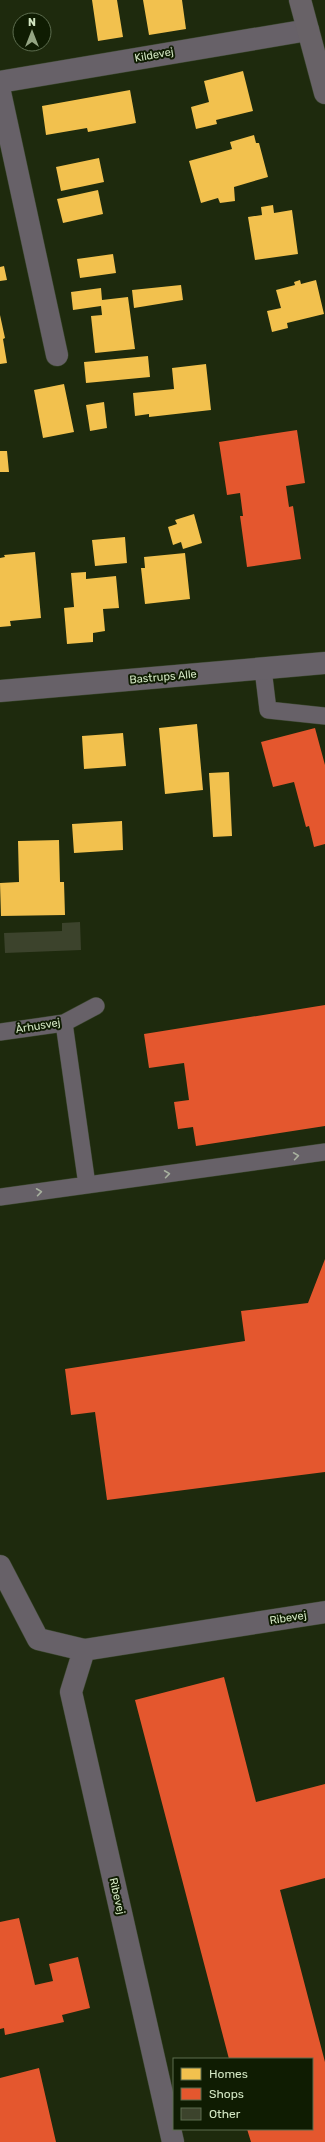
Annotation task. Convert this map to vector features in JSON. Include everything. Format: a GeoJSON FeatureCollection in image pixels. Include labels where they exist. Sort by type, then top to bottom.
{"type":"FeatureCollection","features":[{"type":"Feature","properties":{"kind":"main road"},"geometry":{"type":"LineString","coordinates":[[300,0],[325,93]]}},
{"type":"Feature","properties":{"kind":"street","name":"Kildevej"},"geometry":{"type":"LineString","coordinates":[[0,82],[308,30]]}},
{"type":"Feature","properties":{"kind":"street"},"geometry":{"type":"LineString","coordinates":[[0,92],[57,354]]}},
{"type":"Feature","properties":{"kind":"street","name":"Bastrups Alle"},"geometry":{"type":"LineString","coordinates":[[0,691],[325,663]]}},
{"type":"Feature","properties":{"kind":"street","name":"Ribevej"},"geometry":{"type":"LineString","coordinates":[[0,1566],[38,1639],[84,1650],[325,1612]]}},
{"type":"Feature","properties":{"kind":"street","name":"Ribevej"},"geometry":{"type":"LineString","coordinates":[[84,1650],[71,1692],[173,2142]]}},
{"type":"Feature","properties":{"kind":"lane"},"geometry":{"type":"LineString","coordinates":[[263,669],[268,710],[325,716]]}},
{"type":"Feature","properties":{"kind":"lane","name":"Århusvej"},"geometry":{"type":"LineString","coordinates":[[0,1032],[64,1023],[96,1006]]}},
{"type":"Feature","properties":{"kind":"lane"},"geometry":{"type":"LineString","coordinates":[[64,1023],[88,1185]]}},
{"type":"Feature","properties":{"kind":"lane"},"geometry":{"type":"LineString","coordinates":[[0,1197],[325,1152]]}},
{"type":"Feature","properties":{"kind":"building: Homes"},"geometry":{"type":"Polygon","coordinates":[[[92,0],[117,0],[123,37],[98,41],[92,0]]]}},
{"type":"Feature","properties":{"kind":"building: Homes"},"geometry":{"type":"Polygon","coordinates":[[[143,0],[182,0],[186,29],[149,35],[143,0]]]}},
{"type":"Feature","properties":{"kind":"building: Homes"},"geometry":{"type":"Polygon","coordinates":[[[243,71],[253,111],[216,120],[217,124],[196,129],[191,107],[209,102],[204,81],[243,71]]]}},
{"type":"Feature","properties":{"kind":"building: Homes"},"geometry":{"type":"Polygon","coordinates":[[[130,90],[136,123],[88,132],[87,128],[46,135],[42,106],[130,90]]]}},
{"type":"Feature","properties":{"kind":"building: Homes"},"geometry":{"type":"Polygon","coordinates":[[[254,135],[256,143],[259,143],[268,177],[234,187],[235,201],[220,203],[218,198],[201,203],[189,161],[232,149],[230,142],[254,135]]]}},
{"type":"Feature","properties":{"kind":"building: Homes"},"geometry":{"type":"Polygon","coordinates":[[[99,158],[104,182],[61,191],[56,167],[99,158]]]}},
{"type":"Feature","properties":{"kind":"building: Homes"},"geometry":{"type":"Polygon","coordinates":[[[98,190],[103,214],[63,223],[57,199],[98,190]]]}},
{"type":"Feature","properties":{"kind":"building: Homes"},"geometry":{"type":"Polygon","coordinates":[[[273,205],[274,213],[292,210],[298,254],[255,260],[248,217],[262,215],[261,207],[273,205]]]}},
{"type":"Feature","properties":{"kind":"building: Homes"},"geometry":{"type":"Polygon","coordinates":[[[113,254],[116,273],[80,278],[77,259],[113,254]]]}},
{"type":"Feature","properties":{"kind":"building: Homes"},"geometry":{"type":"Polygon","coordinates":[[[4,266],[7,280],[0,281],[0,267],[4,266]]]}},
{"type":"Feature","properties":{"kind":"building: Homes"},"geometry":{"type":"Polygon","coordinates":[[[300,280],[301,284],[316,280],[324,314],[287,323],[288,328],[272,332],[267,311],[281,308],[276,290],[295,285],[294,282],[300,280]]]}},
{"type":"Feature","properties":{"kind":"building: Homes"},"geometry":{"type":"Polygon","coordinates":[[[181,285],[183,300],[134,308],[132,290],[181,285]]]}},
{"type":"Feature","properties":{"kind":"building: Homes"},"geometry":{"type":"Polygon","coordinates":[[[101,288],[102,300],[128,297],[135,349],[95,353],[91,316],[102,315],[101,306],[73,310],[71,292],[101,288]]]}},
{"type":"Feature","properties":{"kind":"building: Homes"},"geometry":{"type":"Polygon","coordinates":[[[0,315],[5,338],[3,339],[7,363],[0,364],[0,315]]]}},
{"type":"Feature","properties":{"kind":"building: Homes"},"geometry":{"type":"Polygon","coordinates":[[[148,356],[150,377],[86,383],[84,362],[148,356]]]}},
{"type":"Feature","properties":{"kind":"building: Homes"},"geometry":{"type":"Polygon","coordinates":[[[206,364],[211,410],[149,417],[149,414],[135,416],[133,393],[174,389],[172,368],[206,364]]]}},
{"type":"Feature","properties":{"kind":"building: Homes"},"geometry":{"type":"Polygon","coordinates":[[[64,384],[74,432],[43,438],[34,390],[64,384]]]}},
{"type":"Feature","properties":{"kind":"building: Homes"},"geometry":{"type":"Polygon","coordinates":[[[104,402],[107,428],[90,431],[86,405],[104,402]]]}},
{"type":"Feature","properties":{"kind":"building: Homes"},"geometry":{"type":"Polygon","coordinates":[[[0,451],[7,451],[9,472],[0,472],[0,451]]]}},
{"type":"Feature","properties":{"kind":"building: Homes"},"geometry":{"type":"Polygon","coordinates":[[[194,514],[202,543],[183,549],[181,542],[173,545],[168,527],[177,524],[175,520],[194,514]]]}},
{"type":"Feature","properties":{"kind":"building: Homes"},"geometry":{"type":"Polygon","coordinates":[[[125,537],[127,563],[95,566],[92,540],[125,537]]]}},
{"type":"Feature","properties":{"kind":"building: Homes"},"geometry":{"type":"Polygon","coordinates":[[[35,552],[41,618],[10,621],[11,626],[0,627],[0,558],[5,557],[4,555],[35,552]]]}},
{"type":"Feature","properties":{"kind":"building: Homes"},"geometry":{"type":"Polygon","coordinates":[[[185,553],[190,599],[145,604],[141,568],[145,568],[144,557],[185,553]]]}},
{"type":"Feature","properties":{"kind":"building: Homes"},"geometry":{"type":"Polygon","coordinates":[[[86,572],[86,579],[116,576],[119,608],[103,609],[105,631],[93,633],[93,642],[67,644],[64,608],[74,607],[71,573],[86,572]]]}},
{"type":"Feature","properties":{"kind":"building: Homes"},"geometry":{"type":"Polygon","coordinates":[[[197,724],[203,790],[165,794],[159,728],[197,724]]]}},
{"type":"Feature","properties":{"kind":"building: Homes"},"geometry":{"type":"Polygon","coordinates":[[[123,733],[126,766],[84,769],[82,736],[123,733]]]}},
{"type":"Feature","properties":{"kind":"building: Homes"},"geometry":{"type":"Polygon","coordinates":[[[229,772],[232,836],[213,837],[209,773],[229,772]]]}},
{"type":"Feature","properties":{"kind":"building: Homes"},"geometry":{"type":"Polygon","coordinates":[[[122,821],[123,850],[74,853],[72,824],[122,821]]]}},
{"type":"Feature","properties":{"kind":"building: Homes"},"geometry":{"type":"Polygon","coordinates":[[[59,840],[60,882],[64,882],[65,915],[1,916],[0,883],[19,882],[18,841],[59,840]]]}},
{"type":"Feature","properties":{"kind":"building: Shops"},"geometry":{"type":"Polygon","coordinates":[[[297,430],[305,483],[286,486],[289,507],[293,506],[301,559],[247,567],[240,516],[243,516],[240,493],[227,495],[219,442],[297,430]]]}},
{"type":"Feature","properties":{"kind":"building: Shops"},"geometry":{"type":"Polygon","coordinates":[[[315,728],[325,765],[325,844],[314,847],[309,826],[306,827],[294,782],[273,787],[261,742],[315,728]]]}},
{"type":"Feature","properties":{"kind":"building: Shops"},"geometry":{"type":"Polygon","coordinates":[[[325,1005],[325,1126],[196,1146],[193,1127],[178,1129],[174,1102],[189,1100],[184,1063],[149,1068],[144,1034],[325,1005]]]}},
{"type":"Feature","properties":{"kind":"building: Shops"},"geometry":{"type":"Polygon","coordinates":[[[325,1259],[325,1472],[107,1500],[95,1412],[71,1415],[65,1369],[245,1341],[241,1311],[308,1303],[325,1259]]]}},
{"type":"Feature","properties":{"kind":"building: Shops"},"geometry":{"type":"Polygon","coordinates":[[[224,1677],[256,1802],[325,1784],[325,1878],[280,1890],[325,2062],[325,2142],[251,2142],[247,2130],[313,2130],[313,2058],[229,2058],[135,1700],[224,1677]]]}},
{"type":"Feature","properties":{"kind":"building: Shops"},"geometry":{"type":"Polygon","coordinates":[[[19,1918],[35,1985],[53,1981],[49,1964],[78,1957],[90,2008],[62,2015],[64,2022],[5,2035],[4,2028],[0,2029],[0,1922],[19,1918]]]}},
{"type":"Feature","properties":{"kind":"building: Shops"},"geometry":{"type":"Polygon","coordinates":[[[39,2068],[56,2142],[0,2142],[0,2078],[39,2068]]]}},
{"type":"Feature","properties":{"kind":"building: Other"},"geometry":{"type":"Polygon","coordinates":[[[80,922],[81,950],[5,953],[4,933],[62,931],[62,923],[80,922]]]}}]}
